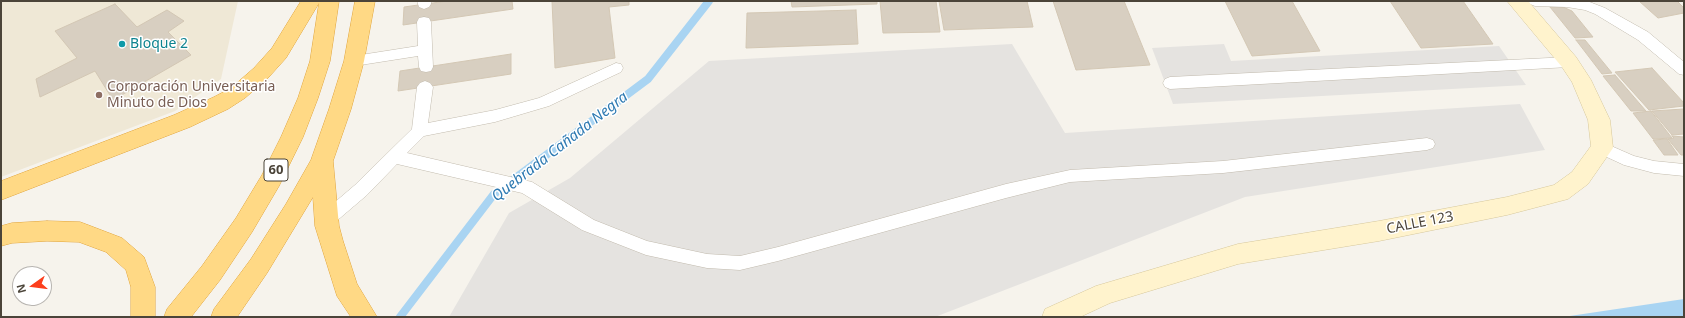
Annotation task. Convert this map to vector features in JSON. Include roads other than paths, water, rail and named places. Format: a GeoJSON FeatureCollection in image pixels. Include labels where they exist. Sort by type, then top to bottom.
{"type":"FeatureCollection","features":[{"type":"Feature","properties":{"kind":"highway"},"geometry":{"type":"LineString","coordinates":[[1,192],[182,121],[221,103],[261,73],[279,53],[311,1]]}},
{"type":"Feature","properties":{"kind":"highway","name":"60"},"geometry":{"type":"LineString","coordinates":[[176,317],[244,225],[271,180],[292,137],[308,98],[320,61],[329,1]]}},
{"type":"Feature","properties":{"kind":"highway","name":"60"},"geometry":{"type":"LineString","coordinates":[[223,317],[259,266],[294,211],[322,161],[340,109],[354,61],[364,1]]}},
{"type":"Feature","properties":{"kind":"highway"},"geometry":{"type":"LineString","coordinates":[[322,161],[330,241],[346,288],[365,317]]}},
{"type":"Feature","properties":{"kind":"highway"},"geometry":{"type":"LineString","coordinates":[[1,236],[12,233],[47,231],[80,232],[114,245],[136,264],[143,287],[143,317]]}},
{"type":"Feature","properties":{"kind":"main road"},"geometry":{"type":"LineString","coordinates":[[1517,1],[1569,62],[1581,80],[1599,120],[1602,148]]}},
{"type":"Feature","properties":{"kind":"main road","name":"CALLE 123"},"geometry":{"type":"LineString","coordinates":[[1054,317],[1105,294],[1238,254],[1379,232],[1507,206],[1560,193],[1580,178],[1602,148]]}},
{"type":"Feature","properties":{"kind":"lane"},"geometry":{"type":"LineString","coordinates":[[1535,1],[1567,2],[1588,6],[1600,11],[1643,36],[1684,70]]}},
{"type":"Feature","properties":{"kind":"lane"},"geometry":{"type":"LineString","coordinates":[[424,22],[426,67]]}},
{"type":"Feature","properties":{"kind":"lane"},"geometry":{"type":"LineString","coordinates":[[354,61],[426,50]]}},
{"type":"Feature","properties":{"kind":"lane"},"geometry":{"type":"LineString","coordinates":[[1170,83],[1569,62]]}},
{"type":"Feature","properties":{"kind":"lane"},"geometry":{"type":"LineString","coordinates":[[419,131],[495,116],[544,102],[616,68]]}},
{"type":"Feature","properties":{"kind":"lane"},"geometry":{"type":"LineString","coordinates":[[327,219],[362,190],[419,131],[425,87]]}},
{"type":"Feature","properties":{"kind":"lane"},"geometry":{"type":"LineString","coordinates":[[395,157],[526,187],[588,225],[646,248],[707,262],[740,263],[778,254],[1006,191],[1070,176],[1222,168],[1427,144]]}},
{"type":"Feature","properties":{"kind":"lane"},"geometry":{"type":"LineString","coordinates":[[1602,148],[1636,163],[1654,167],[1684,170]]}},
{"type":"Feature","properties":{"kind":"water"},"geometry":{"type":"Polygon","coordinates":[[[1684,299],[1684,317],[1563,317],[1684,299]]]}},
{"type":"Feature","properties":{"kind":"waterway","name":"Quebrada Cañada Negra"},"geometry":{"type":"LineString","coordinates":[[400,317],[494,194],[648,79],[709,1]]}},
{"type":"Feature","properties":{"kind":"place","name":"Bloque 2"},"geometry":{"type":"Point","coordinates":[122,44]}},
{"type":"Feature","properties":{"kind":"place","name":"Corporación Universitaria Minuto de Dios"},"geometry":{"type":"Point","coordinates":[99,95]}}]}
